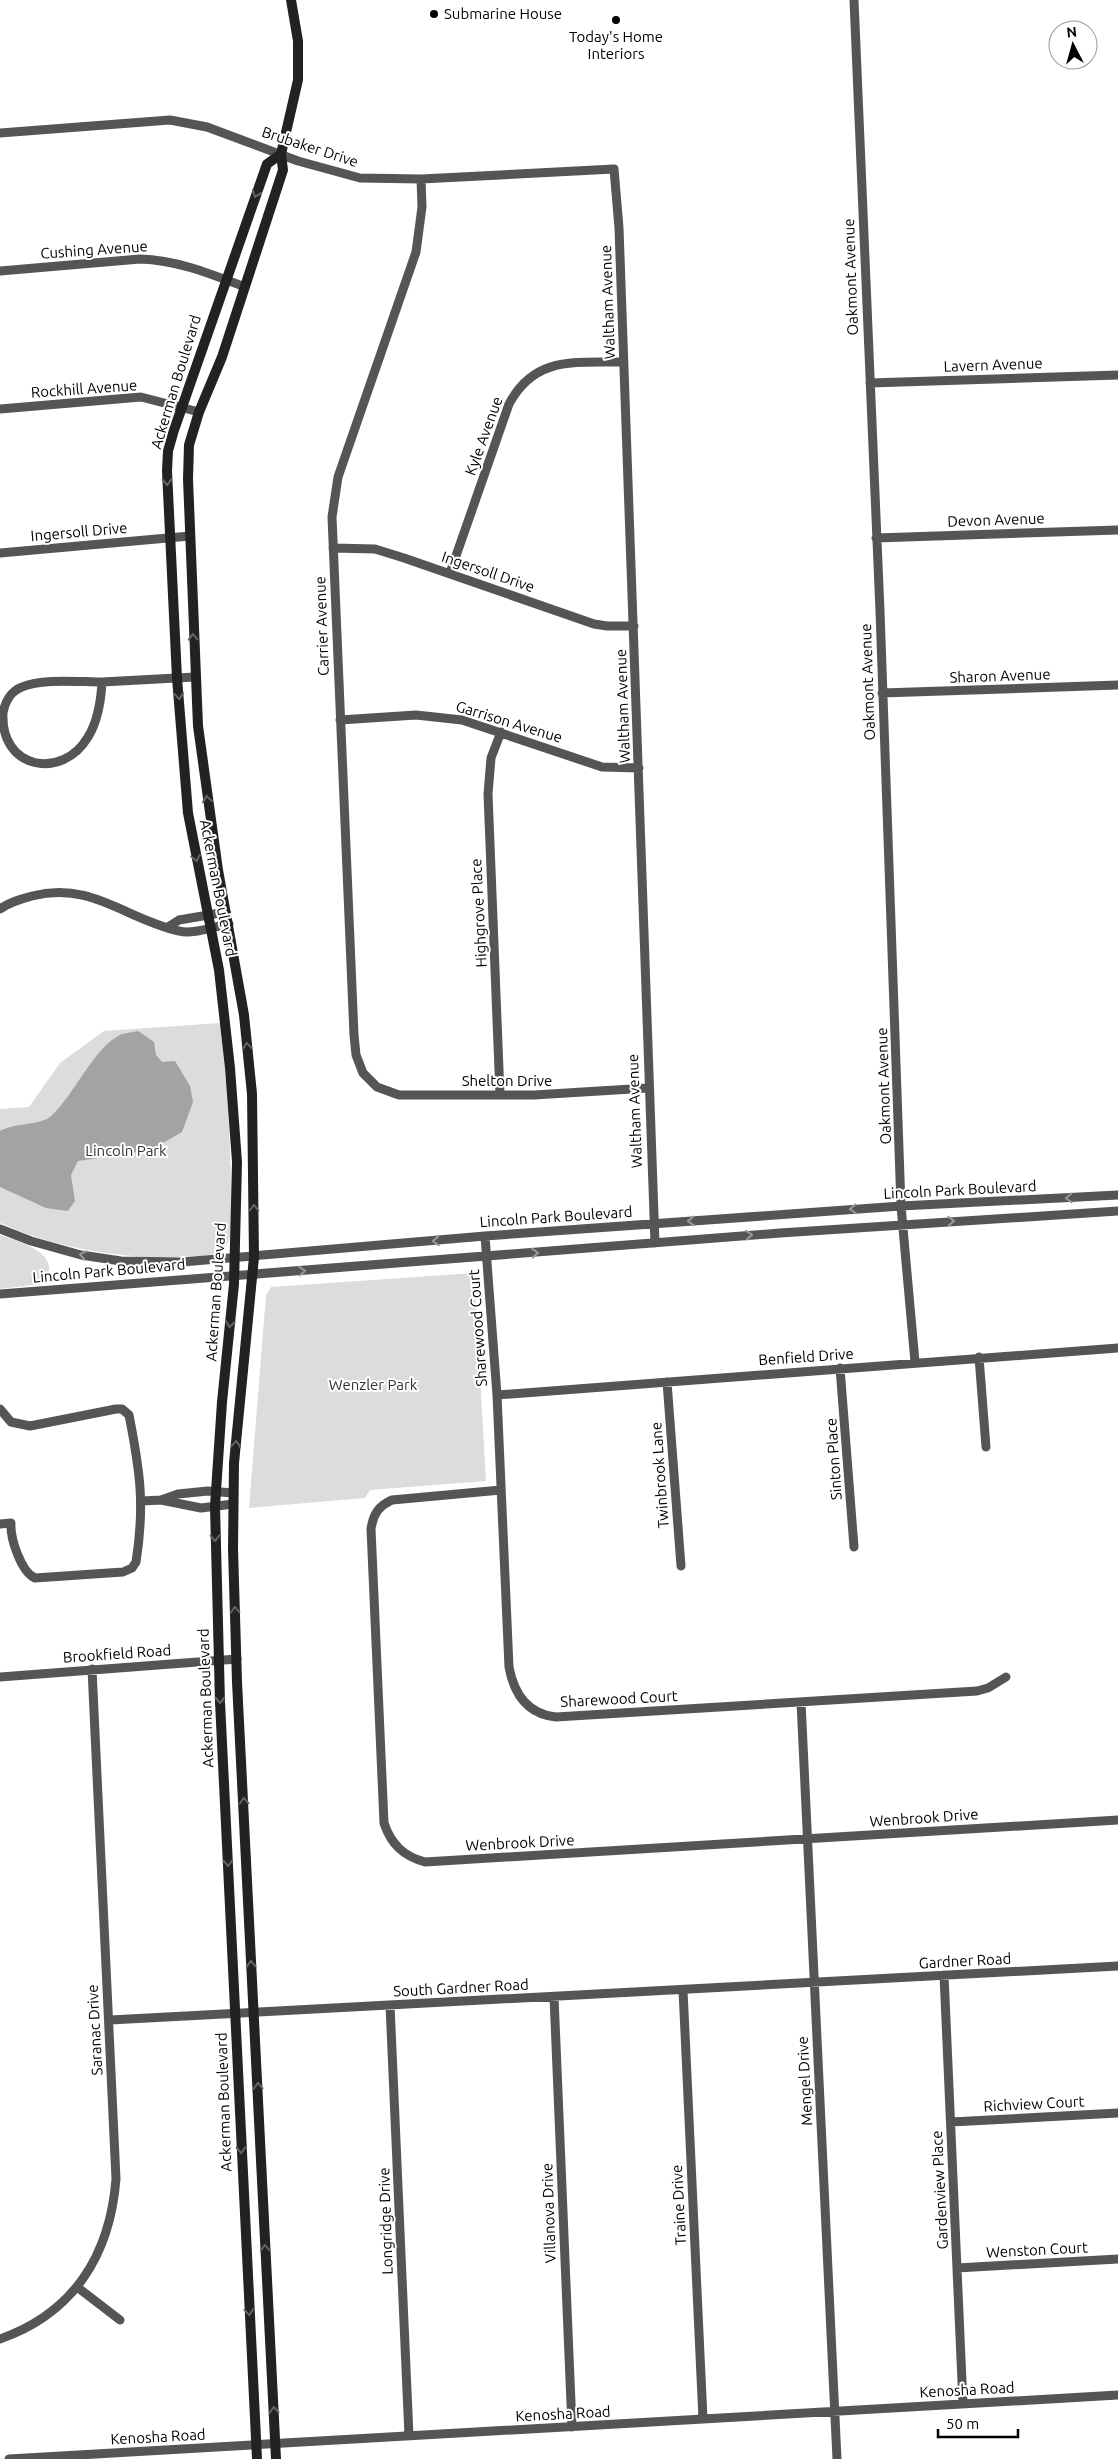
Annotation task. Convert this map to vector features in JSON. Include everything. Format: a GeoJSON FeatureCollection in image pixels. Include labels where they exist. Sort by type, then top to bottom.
{"type":"FeatureCollection","features":[{"type":"Feature","properties":{"kind":"street","name":"Ackerman Boulevard"},"geometry":{"type":"LineString","coordinates":[[276,2459],[236,1659],[233,1504],[254,1257],[252,1094],[244,1015],[202,761],[195,677],[189,445],[198,412],[222,357],[283,170],[280,154],[290,120],[298,80],[298,41],[291,0]]}},
{"type":"Feature","properties":{"kind":"street","name":"Oakmont Avenue"},"geometry":{"type":"LineString","coordinates":[[854,0],[901,1206],[915,1362]]}},
{"type":"Feature","properties":{"kind":"street","name":"Brubaker Drive"},"geometry":{"type":"LineString","coordinates":[[0,133],[170,120],[207,127],[280,154],[360,178],[421,179],[614,169]]}},
{"type":"Feature","properties":{"kind":"street","name":"Ackerman Boulevard"},"geometry":{"type":"LineString","coordinates":[[257,2459],[241,2158],[214,1506],[235,1275],[237,1162],[234,1106],[223,999],[188,813],[177,678],[169,538],[168,451],[225,280],[267,164],[280,154]]}},
{"type":"Feature","properties":{"kind":"street","name":"Waltham Avenue"},"geometry":{"type":"LineString","coordinates":[[614,169],[620,228],[648,1088],[655,1243]]}},
{"type":"Feature","properties":{"kind":"street","name":"Carrier Avenue"},"geometry":{"type":"LineString","coordinates":[[370,1082],[363,1073],[356,1055],[332,517],[338,477],[416,252],[422,207],[421,179]]}},
{"type":"Feature","properties":{"kind":"street","name":"Cushing Avenue"},"geometry":{"type":"LineString","coordinates":[[0,271],[159,259],[178,263],[245,287]]}},
{"type":"Feature","properties":{"kind":"street","name":"Kyle Avenue"},"geometry":{"type":"LineString","coordinates":[[450,573],[509,404],[516,390],[534,373],[552,366],[624,362]]}},
{"type":"Feature","properties":{"kind":"street","name":"Lavern Avenue"},"geometry":{"type":"LineString","coordinates":[[870,383],[1118,375]]}},
{"type":"Feature","properties":{"kind":"street","name":"Rockhill Avenue"},"geometry":{"type":"LineString","coordinates":[[0,409],[122,397],[141,397],[198,412]]}},
{"type":"Feature","properties":{"kind":"street","name":"Devon Avenue"},"geometry":{"type":"LineString","coordinates":[[876,538],[1118,530]]}},
{"type":"Feature","properties":{"kind":"street","name":"Ingersoll Drive"},"geometry":{"type":"LineString","coordinates":[[0,552],[190,536]]}},
{"type":"Feature","properties":{"kind":"street","name":"Ingersoll Drive"},"geometry":{"type":"LineString","coordinates":[[333,548],[375,549],[450,573],[594,624],[634,626]]}},
{"type":"Feature","properties":{"kind":"street"},"geometry":{"type":"LineString","coordinates":[[102,682],[102,694],[92,730],[80,747],[68,757],[49,765],[35,765],[18,756],[11,749],[4,731],[2,716],[7,700],[13,692],[32,684],[195,677]]}},
{"type":"Feature","properties":{"kind":"street","name":"Sharon Avenue"},"geometry":{"type":"LineString","coordinates":[[882,693],[1118,685]]}},
{"type":"Feature","properties":{"kind":"street","name":"Garrison Avenue"},"geometry":{"type":"LineString","coordinates":[[340,720],[416,715],[442,716],[501,732],[602,767],[639,768]]}},
{"type":"Feature","properties":{"kind":"street","name":"Highgrove Place"},"geometry":{"type":"LineString","coordinates":[[500,1095],[488,794],[490,758],[501,732]]}},
{"type":"Feature","properties":{"kind":"street"},"geometry":{"type":"LineString","coordinates":[[0,909],[19,900],[37,895],[72,893],[95,897],[142,919],[181,932],[229,924]]}},
{"type":"Feature","properties":{"kind":"street"},"geometry":{"type":"LineString","coordinates":[[168,928],[180,920],[226,912]]}},
{"type":"Feature","properties":{"kind":"street","name":"Shelton Drive"},"geometry":{"type":"LineString","coordinates":[[370,1082],[382,1090],[399,1095],[558,1095],[648,1088]]}},
{"type":"Feature","properties":{"kind":"street","name":"Lincoln Park Boulevard"},"geometry":{"type":"LineString","coordinates":[[0,1229],[49,1247],[81,1255],[121,1261],[175,1262],[254,1257],[485,1236],[901,1206],[1118,1195]]}},
{"type":"Feature","properties":{"kind":"street","name":"Lincoln Park Boulevard"},"geometry":{"type":"LineString","coordinates":[[0,1294],[902,1224],[1118,1211]]}},
{"type":"Feature","properties":{"kind":"street","name":"Sharewood Court"},"geometry":{"type":"LineString","coordinates":[[485,1236],[497,1395],[509,1667],[518,1695],[528,1707],[556,1717],[978,1691],[988,1688],[1006,1677]]}},
{"type":"Feature","properties":{"kind":"street","name":"Benfield Drive"},"geometry":{"type":"LineString","coordinates":[[497,1395],[979,1357],[1118,1348]]}},
{"type":"Feature","properties":{"kind":"street"},"geometry":{"type":"LineString","coordinates":[[979,1357],[986,1447]]}},
{"type":"Feature","properties":{"kind":"street","name":"Sinton Place"},"geometry":{"type":"LineString","coordinates":[[840,1368],[854,1547]]}},
{"type":"Feature","properties":{"kind":"street","name":"Twinbrook Lane"},"geometry":{"type":"LineString","coordinates":[[667,1382],[681,1566]]}},
{"type":"Feature","properties":{"kind":"street"},"geometry":{"type":"LineString","coordinates":[[0,1409],[11,1422],[30,1426],[116,1409],[125,1411],[129,1415],[137,1454],[142,1500],[136,1562],[132,1568],[124,1572],[35,1578],[28,1574],[13,1543],[11,1523],[0,1524]]}},
{"type":"Feature","properties":{"kind":"street","name":"Wenbrook Drive"},"geometry":{"type":"LineString","coordinates":[[501,1490],[392,1500],[381,1505],[372,1519],[371,1537],[384,1823],[394,1844],[413,1858],[425,1862],[1118,1820]]}},
{"type":"Feature","properties":{"kind":"street"},"geometry":{"type":"LineString","coordinates":[[161,1500],[178,1494],[233,1493]]}},
{"type":"Feature","properties":{"kind":"street"},"geometry":{"type":"LineString","coordinates":[[142,1500],[161,1500],[200,1508],[233,1504]]}},
{"type":"Feature","properties":{"kind":"street","name":"Brookfield Road"},"geometry":{"type":"LineString","coordinates":[[0,1677],[236,1659]]}},
{"type":"Feature","properties":{"kind":"street","name":"Saranac Drive"},"geometry":{"type":"LineString","coordinates":[[0,2339],[42,2319],[77,2287],[92,2267],[101,2248],[114,2202],[116,2179],[110,2020],[105,1952],[92,1669]]}},
{"type":"Feature","properties":{"kind":"street","name":"Mengel Drive"},"geometry":{"type":"LineString","coordinates":[[801,1702],[837,2459]]}},
{"type":"Feature","properties":{"kind":"street","name":"Gardner Road"},"geometry":{"type":"LineString","coordinates":[[814,1983],[1118,1966]]}},
{"type":"Feature","properties":{"kind":"street","name":"Gardenview Place"},"geometry":{"type":"LineString","coordinates":[[944,1976],[963,2404]]}},
{"type":"Feature","properties":{"kind":"street","name":"South Gardner Road"},"geometry":{"type":"LineString","coordinates":[[110,2020],[814,1983]]}},
{"type":"Feature","properties":{"kind":"street","name":"Traine Drive"},"geometry":{"type":"LineString","coordinates":[[683,1990],[703,2419]]}},
{"type":"Feature","properties":{"kind":"street","name":"Villanova Drive"},"geometry":{"type":"LineString","coordinates":[[554,1997],[572,2427]]}},
{"type":"Feature","properties":{"kind":"street","name":"Longridge Drive"},"geometry":{"type":"LineString","coordinates":[[390,2005],[409,2436]]}},
{"type":"Feature","properties":{"kind":"street","name":"Richview Court"},"geometry":{"type":"LineString","coordinates":[[951,2122],[1118,2113]]}},
{"type":"Feature","properties":{"kind":"street","name":"Wenston Court"},"geometry":{"type":"LineString","coordinates":[[957,2268],[1118,2259]]}},
{"type":"Feature","properties":{"kind":"street"},"geometry":{"type":"LineString","coordinates":[[77,2287],[120,2320]]}},
{"type":"Feature","properties":{"kind":"street","name":"Kenosha Road"},"geometry":{"type":"LineString","coordinates":[[9,2459],[1118,2395]]}},
{"type":"Feature","properties":{"kind":"green space","name":"Lincoln Park"},"geometry":{"type":"Polygon","coordinates":[[[220,1023],[225,1067],[231,1179],[231,1222],[228,1242],[225,1247],[215,1254],[196,1256],[160,1257],[113,1254],[44,1240],[0,1223],[0,1109],[29,1107],[60,1063],[104,1031],[220,1023]]]}},
{"type":"Feature","properties":{"kind":"green space"},"geometry":{"type":"Polygon","coordinates":[[[0,1235],[29,1246],[45,1258],[49,1265],[48,1274],[41,1284],[0,1289],[0,1235]]]}},
{"type":"Feature","properties":{"kind":"green space","name":"Wenzler Park"},"geometry":{"type":"Polygon","coordinates":[[[474,1273],[486,1481],[370,1490],[365,1498],[249,1508],[266,1295],[271,1287],[474,1273]]]}},
{"type":"Feature","properties":{"kind":"shaded area"},"geometry":{"type":"Polygon","coordinates":[[[138,1031],[154,1042],[156,1055],[162,1062],[175,1061],[190,1086],[193,1102],[182,1132],[151,1150],[78,1161],[71,1175],[75,1201],[68,1211],[46,1208],[0,1187],[0,1131],[13,1126],[41,1121],[51,1116],[60,1107],[102,1049],[122,1034],[138,1031]]]}},
{"type":"Feature","properties":{"kind":"place","name":"Submarine House"},"geometry":{"type":"Point","coordinates":[434,14]}},
{"type":"Feature","properties":{"kind":"place","name":"Today's Home Interiors"},"geometry":{"type":"Point","coordinates":[616,20]}}]}
